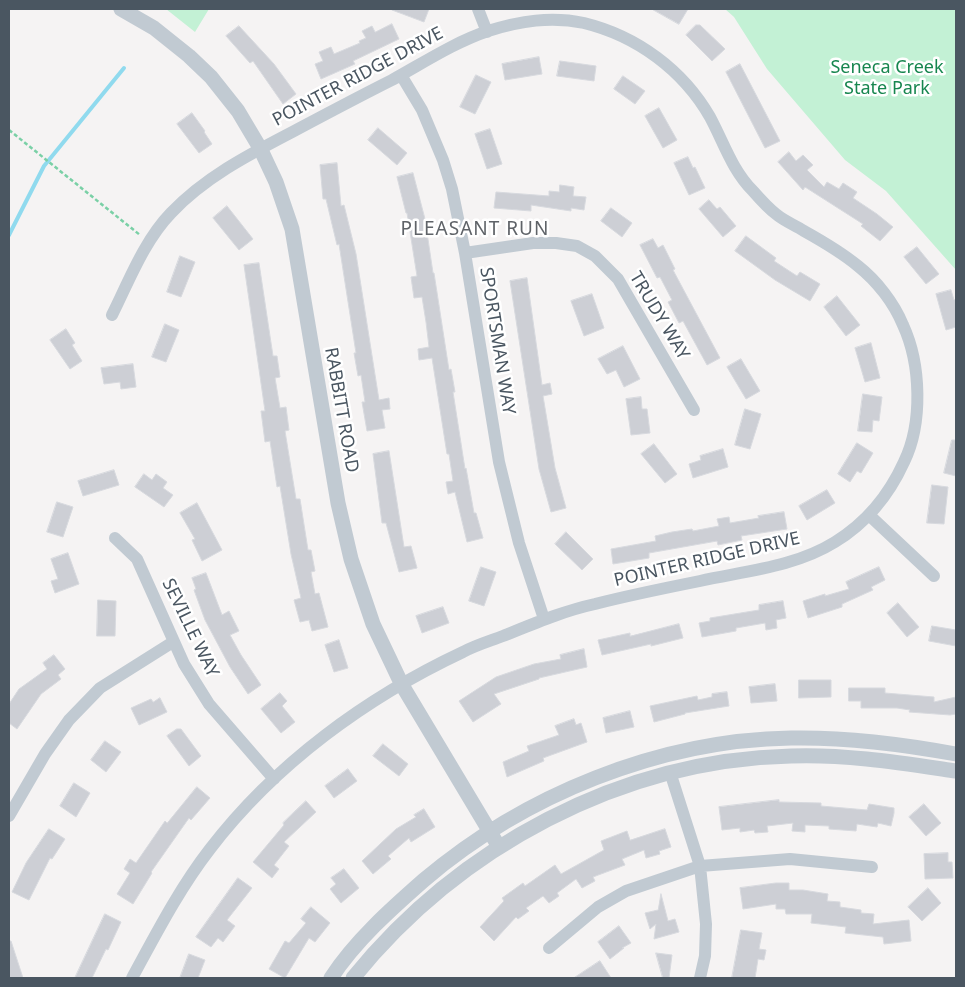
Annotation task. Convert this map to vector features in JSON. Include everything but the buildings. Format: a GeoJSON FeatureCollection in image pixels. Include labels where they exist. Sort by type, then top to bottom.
{"type":"FeatureCollection","features":[{"type":"Feature","properties":{"kind":"street","name":"RABBITT ROAD"},"geometry":{"type":"LineString","coordinates":[[122,9],[154,28],[189,56],[211,77],[238,111],[260,148],[276,182],[292,229],[338,503],[351,559],[373,624],[402,685],[499,846]]}},
{"type":"Feature","properties":{"kind":"street"},"geometry":{"type":"LineString","coordinates":[[478,9],[487,32]]}},
{"type":"Feature","properties":{"kind":"street","name":"POINTER RIDGE DRIVE"},"geometry":{"type":"LineString","coordinates":[[112,315],[150,242],[168,215],[205,182],[260,148],[470,38],[525,21],[556,19],[585,24],[617,34],[643,46],[681,77],[708,115],[729,160],[748,186],[776,215],[838,250],[862,269],[881,288],[903,324],[913,357],[917,390],[915,424],[907,458],[882,502],[836,542],[799,560],[591,604],[544,619],[464,651],[402,685],[341,723],[300,754],[248,804],[210,849],[169,908],[132,978]]}},
{"type":"Feature","properties":{"kind":"street","name":"SPORTSMAN WAY"},"geometry":{"type":"LineString","coordinates":[[401,75],[422,110],[443,160],[452,190],[465,253],[499,462],[520,543],[544,619]]}},
{"type":"Feature","properties":{"kind":"street","name":"TRUDY WAY"},"geometry":{"type":"LineString","coordinates":[[465,253],[533,244],[556,243],[577,246],[595,256],[618,279],[694,410]]}},
{"type":"Feature","properties":{"kind":"street"},"geometry":{"type":"LineString","coordinates":[[869,515],[934,576]]}},
{"type":"Feature","properties":{"kind":"street","name":"SEVILLE WAY"},"geometry":{"type":"LineString","coordinates":[[115,538],[137,559],[184,664],[209,704],[274,779]]}},
{"type":"Feature","properties":{"kind":"street"},"geometry":{"type":"LineString","coordinates":[[9,816],[45,754],[69,720],[100,688],[174,642]]}},
{"type":"Feature","properties":{"kind":"street"},"geometry":{"type":"LineString","coordinates":[[331,978],[362,940],[400,900],[446,862],[489,832],[540,803],[594,779],[666,755],[730,743],[790,738],[852,740],[956,754]]}},
{"type":"Feature","properties":{"kind":"street"},"geometry":{"type":"LineString","coordinates":[[353,978],[375,951],[412,913],[457,875],[499,846],[548,819],[601,795],[670,772],[732,761],[790,756],[851,757],[956,771]]}},
{"type":"Feature","properties":{"kind":"street"},"geometry":{"type":"LineString","coordinates":[[670,772],[700,866],[706,924],[705,956],[700,978]]}},
{"type":"Feature","properties":{"kind":"street"},"geometry":{"type":"LineString","coordinates":[[549,948],[598,907],[626,891],[700,866],[790,859],[872,867]]}},
{"type":"Feature","properties":{"kind":"path"},"geometry":{"type":"LineString","coordinates":[[9,130],[150,242]]}},
{"type":"Feature","properties":{"kind":"green space"},"geometry":{"type":"Polygon","coordinates":[[[166,9],[209,9],[195,32],[166,9]]]}},
{"type":"Feature","properties":{"kind":"green space","name":"Seneca Creek State Park"},"geometry":{"type":"Polygon","coordinates":[[[725,9],[956,9],[956,270],[886,191],[845,160],[767,69],[734,17],[725,9]]]}},
{"type":"Feature","properties":{"kind":"waterway"},"geometry":{"type":"LineString","coordinates":[[9,235],[44,166],[124,68]]}},
{"type":"Feature","properties":{"kind":"district","name":"PLEASANT RUN"},"geometry":{"type":"Point","coordinates":[475,230]}}]}
